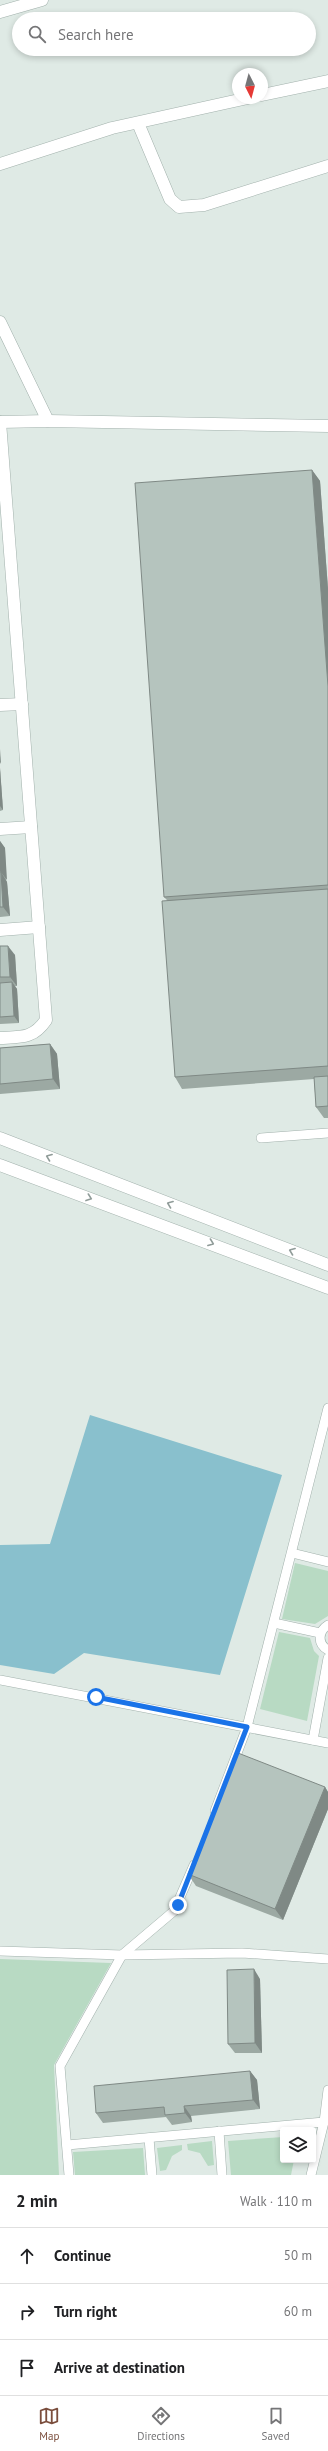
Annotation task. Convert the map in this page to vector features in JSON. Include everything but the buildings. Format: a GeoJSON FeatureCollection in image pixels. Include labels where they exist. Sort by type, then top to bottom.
{"type":"FeatureCollection","features":[{"type":"Feature","properties":{"kind":"street"},"geometry":{"type":"LineString","coordinates":[[0,12],[20,3],[42,0]]}},
{"type":"Feature","properties":{"kind":"street"},"geometry":{"type":"LineString","coordinates":[[268,94],[328,81]]}},
{"type":"Feature","properties":{"kind":"street"},"geometry":{"type":"LineString","coordinates":[[0,164],[112,128],[232,102]]}},
{"type":"Feature","properties":{"kind":"street"},"geometry":{"type":"LineString","coordinates":[[138,123],[170,199],[179,207],[204,205],[328,166]]}},
{"type":"Feature","properties":{"kind":"street"},"geometry":{"type":"LineString","coordinates":[[0,322],[48,421]]}},
{"type":"Feature","properties":{"kind":"street"},"geometry":{"type":"LineString","coordinates":[[0,1038],[26,1037],[39,1030],[46,1020],[22,704],[6,570],[0,422],[48,421],[328,426]]}},
{"type":"Feature","properties":{"kind":"street"},"geometry":{"type":"LineString","coordinates":[[0,705],[22,704]]}},
{"type":"Feature","properties":{"kind":"street"},"geometry":{"type":"LineString","coordinates":[[0,829],[31,827]]}},
{"type":"Feature","properties":{"kind":"street"},"geometry":{"type":"LineString","coordinates":[[0,930],[38,927]]}},
{"type":"Feature","properties":{"kind":"street"},"geometry":{"type":"LineString","coordinates":[[0,1138],[328,1265]]}},
{"type":"Feature","properties":{"kind":"street"},"geometry":{"type":"LineString","coordinates":[[0,1165],[328,1288]]}},
{"type":"Feature","properties":{"kind":"lane"},"geometry":{"type":"LineString","coordinates":[[261,1138],[328,1133]]}},
{"type":"Feature","properties":{"kind":"lane"},"geometry":{"type":"LineString","coordinates":[[210,1823],[247,1727],[326,1423],[328,1408]]}},
{"type":"Feature","properties":{"kind":"lane"},"geometry":{"type":"LineString","coordinates":[[292,1553],[328,1562]]}},
{"type":"Feature","properties":{"kind":"lane"},"geometry":{"type":"LineString","coordinates":[[274,1623],[320,1633]]}},
{"type":"Feature","properties":{"kind":"lane"},"geometry":{"type":"LineString","coordinates":[[328,1625],[320,1633],[320,1642],[328,1650]]}},
{"type":"Feature","properties":{"kind":"lane"},"geometry":{"type":"LineString","coordinates":[[313,1740],[328,1658]]}},
{"type":"Feature","properties":{"kind":"lane"},"geometry":{"type":"LineString","coordinates":[[0,1680],[328,1743]]}},
{"type":"Feature","properties":{"kind":"lane"},"geometry":{"type":"LineString","coordinates":[[69,2175],[60,2066],[122,1955],[174,1911],[198,1853]]}},
{"type":"Feature","properties":{"kind":"lane"},"geometry":{"type":"LineString","coordinates":[[0,1951],[122,1955],[242,1953],[328,1959]]}},
{"type":"Feature","properties":{"kind":"lane"},"geometry":{"type":"LineString","coordinates":[[311,2175],[324,2122],[328,2090]]}},
{"type":"Feature","properties":{"kind":"lane"},"geometry":{"type":"LineString","coordinates":[[67,2145],[324,2122]]}},
{"type":"Feature","properties":{"kind":"lane"},"geometry":{"type":"LineString","coordinates":[[219,2132],[222,2175]]}},
{"type":"Feature","properties":{"kind":"lane"},"geometry":{"type":"LineString","coordinates":[[149,2138],[152,2175]]}},
{"type":"Feature","properties":{"kind":"green space"},"geometry":{"type":"Polygon","coordinates":[[[295,1563],[328,1571],[328,1616],[315,1624],[282,1619],[295,1563]]]}},
{"type":"Feature","properties":{"kind":"green space"},"geometry":{"type":"Polygon","coordinates":[[[279,1632],[310,1638],[314,1651],[319,1656],[307,1721],[260,1709],[279,1632]]]}},
{"type":"Feature","properties":{"kind":"green space"},"geometry":{"type":"Polygon","coordinates":[[[0,1959],[111,1963],[54,2065],[59,2175],[0,2175],[0,1959]]]}},
{"type":"Feature","properties":{"kind":"green space"},"geometry":{"type":"Polygon","coordinates":[[[280,2137],[280,2163],[293,2163],[291,2175],[231,2175],[228,2141],[280,2137]]]}},
{"type":"Feature","properties":{"kind":"green space"},"geometry":{"type":"Polygon","coordinates":[[[212,2141],[214,2165],[208,2166],[200,2153],[188,2150],[187,2144],[212,2141]]]}},
{"type":"Feature","properties":{"kind":"green space"},"geometry":{"type":"Polygon","coordinates":[[[182,2145],[182,2150],[172,2156],[166,2170],[160,2171],[157,2148],[182,2145]]]}},
{"type":"Feature","properties":{"kind":"green space"},"geometry":{"type":"Polygon","coordinates":[[[143,2148],[145,2175],[75,2175],[73,2152],[143,2148]]]}},
{"type":"Feature","properties":{"kind":"water"},"geometry":{"type":"Polygon","coordinates":[[[90,1415],[282,1475],[220,1675],[84,1653],[54,1674],[0,1665],[0,1545],[50,1544],[90,1415]]]}},
{"type":"Feature","properties":{"kind":"route"},"geometry":{"type":"LineString","coordinates":[[96,1697],[247,1727],[178,1905]]}}]}
